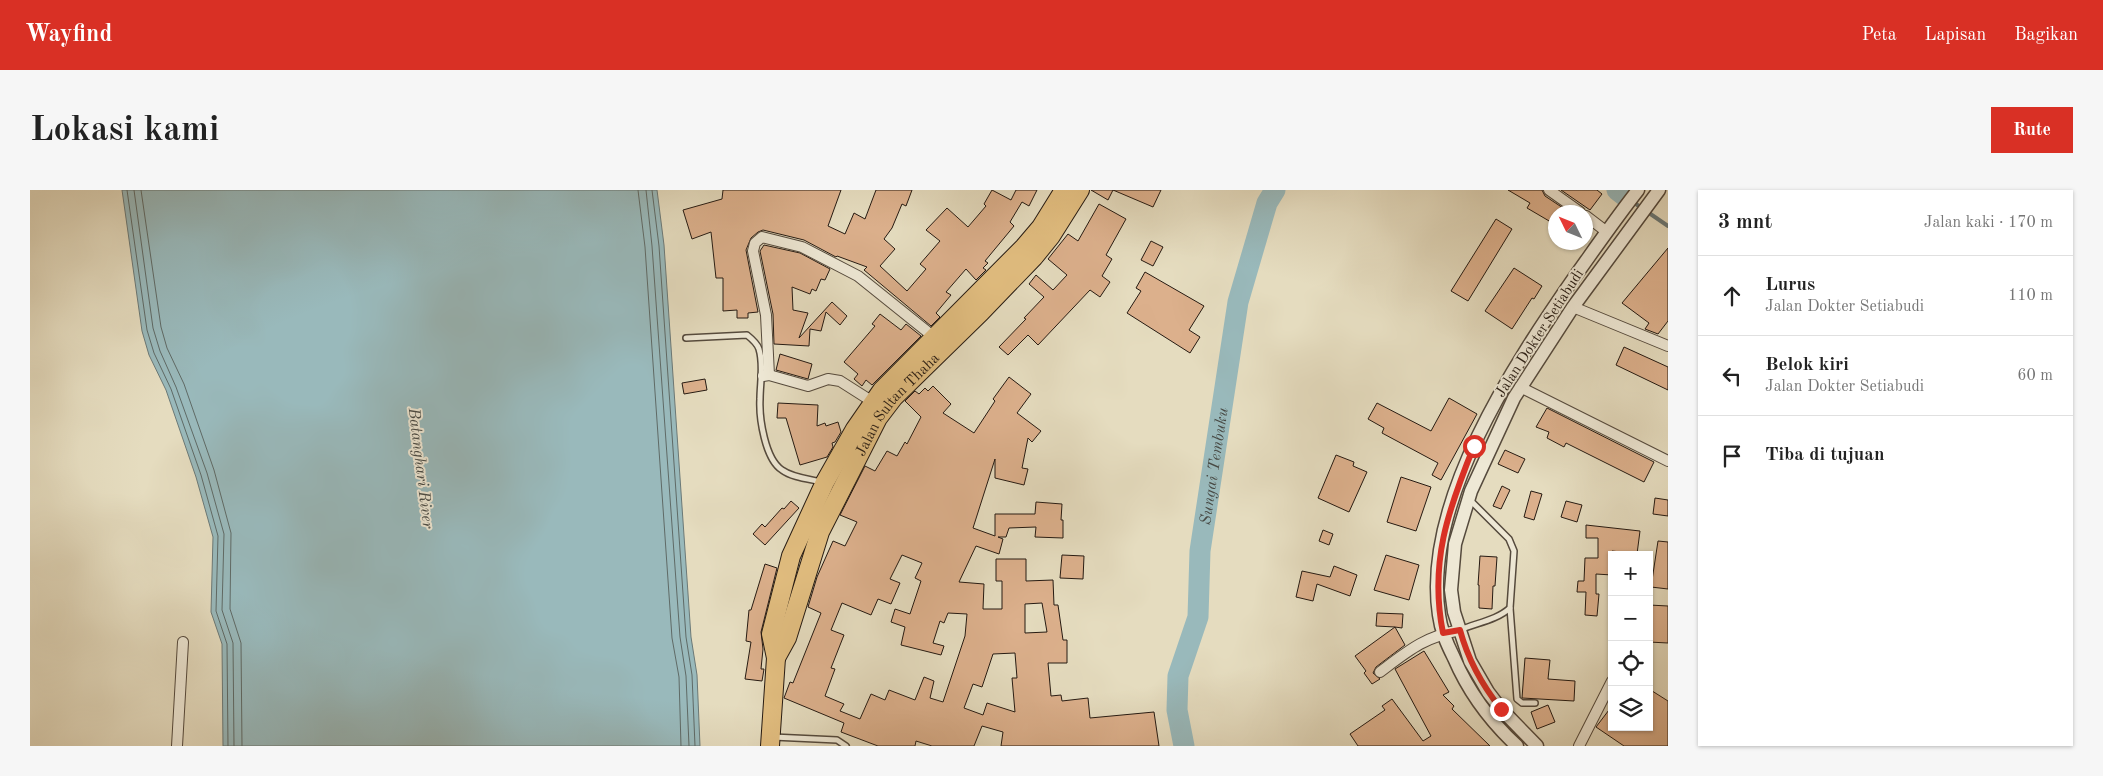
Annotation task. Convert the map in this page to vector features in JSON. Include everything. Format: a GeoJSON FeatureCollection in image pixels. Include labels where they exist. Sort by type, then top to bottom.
{"type":"FeatureCollection","features":[{"type":"Feature","properties":{"kind":"highway","name":"Jalan Sultan Thaha"},"geometry":{"type":"LineString","coordinates":[[833,485],[894,397],[976,307],[1035,234],[1064,190]]}},
{"type":"Feature","properties":{"kind":"highway","name":"Jalan Sultan Thaha"},"geometry":{"type":"LineString","coordinates":[[770,742],[776,658],[787,638],[833,485],[855,429],[882,390],[934,337],[976,307],[1034,257],[1051,236],[1080,190]]}},
{"type":"Feature","properties":{"kind":"street"},"geometry":{"type":"LineString","coordinates":[[1549,190],[1570,205]]}},
{"type":"Feature","properties":{"kind":"street","name":"Jalan Dokter Setiabudi"},"geometry":{"type":"LineString","coordinates":[[1537,746],[1520,730],[1488,692],[1470,661],[1453,604],[1452,570],[1457,536],[1474,482],[1520,387],[1573,307],[1659,190]]}},
{"type":"Feature","properties":{"kind":"street","name":"Jalan Dokter Setiabudi"},"geometry":{"type":"LineString","coordinates":[[1517,746],[1481,709],[1465,684],[1443,633],[1437,593],[1441,543],[1454,496],[1474,446],[1501,391],[1540,327],[1637,192]]}},
{"type":"Feature","properties":{"kind":"street"},"geometry":{"type":"LineString","coordinates":[[1593,221],[1607,232]]}},
{"type":"Feature","properties":{"kind":"street"},"geometry":{"type":"LineString","coordinates":[[873,402],[840,381],[828,379],[808,386],[765,376],[766,315],[753,251],[755,243],[762,237],[802,247],[858,276],[934,337]]}},
{"type":"Feature","properties":{"kind":"street"},"geometry":{"type":"LineString","coordinates":[[1573,307],[1668,346]]}},
{"type":"Feature","properties":{"kind":"street"},"geometry":{"type":"LineString","coordinates":[[1520,387],[1668,461]]}},
{"type":"Feature","properties":{"kind":"street"},"geometry":{"type":"LineString","coordinates":[[1380,672],[1416,644],[1443,633],[1460,630]]}},
{"type":"Feature","properties":{"kind":"street"},"geometry":{"type":"LineString","coordinates":[[177,746],[183,642]]}},
{"type":"Feature","properties":{"kind":"street"},"geometry":{"type":"LineString","coordinates":[[1579,746],[1609,686]]}},
{"type":"Feature","properties":{"kind":"lane"},"geometry":{"type":"LineString","coordinates":[[686,338],[747,335],[754,340],[759,350],[765,376],[760,401],[768,452],[781,470],[796,477],[833,485]]}},
{"type":"Feature","properties":{"kind":"lane"},"geometry":{"type":"LineString","coordinates":[[1468,499],[1509,539],[1514,551],[1510,608],[1517,699],[1522,703],[1535,703]]}},
{"type":"Feature","properties":{"kind":"lane"},"geometry":{"type":"LineString","coordinates":[[1460,630],[1501,616],[1510,608]]}},
{"type":"Feature","properties":{"kind":"lane"},"geometry":{"type":"LineString","coordinates":[[770,742],[837,740],[846,746]]}},
{"type":"Feature","properties":{"kind":"water","name":"Batanghari River"},"geometry":{"type":"Polygon","coordinates":[[[122,190],[657,190],[664,245],[691,637],[697,675],[700,746],[223,746],[222,644],[211,612],[213,537],[196,477],[166,390],[149,355],[142,331],[122,190]]]}},
{"type":"Feature","properties":{"kind":"building"},"geometry":{"type":"Polygon","coordinates":[[[723,190],[841,190],[828,226],[845,234],[854,213],[865,219],[876,190],[912,190],[906,206],[902,204],[892,228],[884,239],[895,249],[880,266],[907,291],[926,269],[920,264],[940,241],[926,230],[947,208],[968,227],[986,206],[984,204],[992,190],[1011,200],[1016,190],[1037,190],[1029,206],[1022,202],[1010,222],[1014,226],[985,261],[988,263],[983,268],[986,270],[976,280],[966,269],[946,292],[951,295],[936,313],[940,317],[931,326],[864,270],[867,267],[836,257],[804,240],[763,230],[751,238],[746,250],[758,312],[748,313],[748,318],[737,318],[737,310],[723,311],[723,278],[716,278],[711,232],[692,239],[683,210],[722,199],[723,190]]]}},
{"type":"Feature","properties":{"kind":"building"},"geometry":{"type":"Polygon","coordinates":[[[1091,190],[1113,190],[1108,200],[1091,190]]]}},
{"type":"Feature","properties":{"kind":"building"},"geometry":{"type":"Polygon","coordinates":[[[1113,190],[1161,190],[1153,207],[1113,190]]]}},
{"type":"Feature","properties":{"kind":"building"},"geometry":{"type":"Polygon","coordinates":[[[1508,190],[1542,190],[1545,196],[1558,205],[1548,205],[1548,220],[1527,208],[1530,203],[1508,190]]]}},
{"type":"Feature","properties":{"kind":"building"},"geometry":{"type":"Polygon","coordinates":[[[1561,190],[1597,190],[1602,194],[1593,206],[1583,205],[1561,190]]]}},
{"type":"Feature","properties":{"kind":"building"},"geometry":{"type":"Polygon","coordinates":[[[1099,204],[1126,219],[1106,255],[1112,259],[1102,276],[1110,282],[1100,297],[1090,290],[1038,345],[1028,335],[1008,355],[999,347],[1044,297],[1029,284],[1036,275],[1053,290],[1067,275],[1048,259],[1068,234],[1078,241],[1099,204]]]}},
{"type":"Feature","properties":{"kind":"building"},"geometry":{"type":"Polygon","coordinates":[[[1496,219],[1512,229],[1468,301],[1451,291],[1496,219]]]}},
{"type":"Feature","properties":{"kind":"building"},"geometry":{"type":"Polygon","coordinates":[[[1151,241],[1163,247],[1153,266],[1141,260],[1151,241]]]}},
{"type":"Feature","properties":{"kind":"building"},"geometry":{"type":"Polygon","coordinates":[[[764,245],[800,253],[830,269],[825,280],[821,279],[816,291],[812,289],[810,294],[792,287],[793,310],[808,313],[799,338],[832,302],[847,316],[840,325],[826,312],[821,331],[810,329],[809,346],[774,344],[773,314],[760,251],[764,245]]]}},
{"type":"Feature","properties":{"kind":"building"},"geometry":{"type":"Polygon","coordinates":[[[1668,248],[1668,321],[1658,334],[1645,329],[1649,323],[1622,303],[1668,248]]]}},
{"type":"Feature","properties":{"kind":"building"},"geometry":{"type":"Polygon","coordinates":[[[1514,268],[1542,286],[1512,329],[1485,311],[1514,268]]]}},
{"type":"Feature","properties":{"kind":"building"},"geometry":{"type":"Polygon","coordinates":[[[1145,272],[1204,306],[1189,330],[1200,337],[1190,353],[1127,313],[1141,291],[1136,288],[1145,272]]]}},
{"type":"Feature","properties":{"kind":"building"},"geometry":{"type":"Polygon","coordinates":[[[880,314],[901,330],[906,324],[921,336],[872,385],[866,380],[862,386],[854,379],[858,374],[844,362],[875,326],[872,324],[880,314]]]}},
{"type":"Feature","properties":{"kind":"building"},"geometry":{"type":"Polygon","coordinates":[[[1624,347],[1668,367],[1668,390],[1616,365],[1624,347]]]}},
{"type":"Feature","properties":{"kind":"building"},"geometry":{"type":"Polygon","coordinates":[[[780,354],[812,364],[808,379],[776,370],[780,354]]]}},
{"type":"Feature","properties":{"kind":"building"},"geometry":{"type":"Polygon","coordinates":[[[1009,377],[1031,394],[1017,413],[1041,431],[1032,442],[1028,438],[1022,468],[1028,469],[1024,485],[995,478],[995,459],[973,528],[995,536],[995,514],[1035,514],[1036,502],[1062,504],[1063,538],[1035,537],[1036,527],[1009,528],[1006,537],[998,537],[1003,539],[999,554],[976,546],[959,582],[984,584],[983,609],[1002,609],[1002,581],[996,581],[996,559],[1026,559],[1026,581],[1053,580],[1054,605],[1058,605],[1063,640],[1067,640],[1067,663],[1048,663],[1051,696],[1061,695],[1062,701],[1088,698],[1090,718],[1154,712],[1159,746],[1001,746],[1003,732],[982,726],[974,746],[932,746],[916,741],[915,746],[878,746],[841,732],[844,723],[784,698],[790,682],[793,683],[821,613],[808,607],[817,577],[833,541],[845,546],[857,522],[840,515],[865,466],[875,471],[887,451],[897,456],[905,442],[907,444],[921,417],[905,401],[915,391],[919,394],[925,388],[928,391],[933,386],[951,404],[943,413],[974,433],[995,401],[993,399],[1009,377]],[[902,555],[890,579],[900,583],[891,604],[878,599],[871,615],[842,603],[831,630],[844,635],[831,668],[835,669],[825,696],[844,704],[840,711],[860,719],[871,694],[885,700],[889,690],[915,700],[924,677],[934,681],[930,698],[943,702],[965,636],[967,614],[948,613],[944,623],[940,621],[933,643],[944,646],[941,655],[901,645],[905,627],[891,622],[895,609],[910,614],[921,581],[915,578],[922,563],[902,555]],[[1042,603],[1025,604],[1025,633],[1047,632],[1042,603]],[[1015,653],[993,654],[982,687],[973,684],[964,708],[983,715],[987,703],[1015,712],[1012,678],[1017,678],[1015,653]]]}},
{"type":"Feature","properties":{"kind":"building"},"geometry":{"type":"Polygon","coordinates":[[[705,379],[707,390],[684,394],[682,383],[705,379]]]}},
{"type":"Feature","properties":{"kind":"building"},"geometry":{"type":"Polygon","coordinates":[[[1449,398],[1477,414],[1441,480],[1432,475],[1438,463],[1382,433],[1384,428],[1368,419],[1377,403],[1431,431],[1449,398]]]}},
{"type":"Feature","properties":{"kind":"building"},"geometry":{"type":"Polygon","coordinates":[[[778,403],[818,405],[817,426],[825,423],[826,426],[838,422],[841,432],[835,442],[832,443],[833,447],[827,457],[800,465],[786,418],[777,418],[778,403]]]}},
{"type":"Feature","properties":{"kind":"building"},"geometry":{"type":"Polygon","coordinates":[[[1547,408],[1654,462],[1644,482],[1566,443],[1564,447],[1547,438],[1549,432],[1536,427],[1547,408]]]}},
{"type":"Feature","properties":{"kind":"building"},"geometry":{"type":"Polygon","coordinates":[[[1505,450],[1525,459],[1518,473],[1498,464],[1505,450]]]}},
{"type":"Feature","properties":{"kind":"building"},"geometry":{"type":"Polygon","coordinates":[[[1336,455],[1354,462],[1353,466],[1367,472],[1349,512],[1318,498],[1336,455]]]}},
{"type":"Feature","properties":{"kind":"building"},"geometry":{"type":"Polygon","coordinates":[[[1401,477],[1431,487],[1416,531],[1387,522],[1401,477]]]}},
{"type":"Feature","properties":{"kind":"building"},"geometry":{"type":"Polygon","coordinates":[[[1502,486],[1510,490],[1501,509],[1493,506],[1502,486]]]}},
{"type":"Feature","properties":{"kind":"building"},"geometry":{"type":"Polygon","coordinates":[[[1531,491],[1542,494],[1534,520],[1524,517],[1531,491]]]}},
{"type":"Feature","properties":{"kind":"building"},"geometry":{"type":"Polygon","coordinates":[[[1655,498],[1668,500],[1668,516],[1653,514],[1655,498]]]}},
{"type":"Feature","properties":{"kind":"building"},"geometry":{"type":"Polygon","coordinates":[[[791,501],[799,508],[765,545],[753,534],[762,524],[765,527],[791,501]]]}},
{"type":"Feature","properties":{"kind":"building"},"geometry":{"type":"Polygon","coordinates":[[[1566,501],[1582,505],[1577,522],[1561,517],[1566,501]]]}},
{"type":"Feature","properties":{"kind":"building"},"geometry":{"type":"Polygon","coordinates":[[[1586,525],[1640,531],[1637,551],[1608,551],[1608,575],[1596,574],[1596,594],[1599,594],[1597,616],[1585,615],[1586,592],[1577,592],[1578,581],[1584,581],[1585,558],[1598,558],[1598,538],[1586,538],[1586,525]]]}},
{"type":"Feature","properties":{"kind":"building"},"geometry":{"type":"Polygon","coordinates":[[[1323,530],[1333,534],[1329,545],[1319,541],[1323,530]]]}},
{"type":"Feature","properties":{"kind":"building"},"geometry":{"type":"Polygon","coordinates":[[[1658,541],[1668,542],[1668,589],[1653,587],[1658,541]]]}},
{"type":"Feature","properties":{"kind":"building"},"geometry":{"type":"Polygon","coordinates":[[[1062,555],[1084,556],[1083,579],[1060,578],[1062,555]]]}},
{"type":"Feature","properties":{"kind":"building"},"geometry":{"type":"Polygon","coordinates":[[[1386,555],[1419,565],[1409,600],[1374,590],[1386,555]]]}},
{"type":"Feature","properties":{"kind":"building"},"geometry":{"type":"Polygon","coordinates":[[[1480,556],[1497,557],[1492,609],[1479,608],[1480,556]]]}},
{"type":"Feature","properties":{"kind":"building"},"geometry":{"type":"Polygon","coordinates":[[[765,564],[777,568],[761,632],[763,649],[761,669],[764,669],[762,681],[745,679],[751,642],[746,641],[749,610],[751,610],[765,564]]]}},
{"type":"Feature","properties":{"kind":"building"},"geometry":{"type":"Polygon","coordinates":[[[1334,566],[1357,575],[1350,596],[1317,584],[1313,601],[1296,597],[1302,571],[1330,577],[1334,566]]]}},
{"type":"Feature","properties":{"kind":"building"},"geometry":{"type":"Polygon","coordinates":[[[1653,605],[1668,606],[1668,643],[1653,642],[1653,605]]]}},
{"type":"Feature","properties":{"kind":"building"},"geometry":{"type":"Polygon","coordinates":[[[1377,613],[1403,614],[1402,628],[1376,626],[1377,613]]]}},
{"type":"Feature","properties":{"kind":"building"},"geometry":{"type":"Polygon","coordinates":[[[1395,627],[1405,645],[1376,667],[1373,673],[1380,679],[1372,684],[1364,673],[1366,671],[1355,656],[1395,627]]]}},
{"type":"Feature","properties":{"kind":"building"},"geometry":{"type":"Polygon","coordinates":[[[1424,651],[1449,692],[1443,695],[1454,706],[1452,709],[1490,746],[1358,746],[1350,734],[1385,710],[1382,706],[1392,699],[1423,741],[1431,736],[1395,669],[1424,651]]]}},
{"type":"Feature","properties":{"kind":"building"},"geometry":{"type":"Polygon","coordinates":[[[1525,658],[1550,660],[1548,679],[1575,681],[1574,701],[1522,698],[1525,658]]]}},
{"type":"Feature","properties":{"kind":"building"},"geometry":{"type":"Polygon","coordinates":[[[1653,692],[1668,701],[1668,746],[1624,746],[1596,727],[1608,711],[1608,731],[1653,731],[1653,692]]]}},
{"type":"Feature","properties":{"kind":"building"},"geometry":{"type":"Polygon","coordinates":[[[1548,705],[1555,722],[1537,729],[1531,712],[1548,705]]]}},
{"type":"Feature","properties":{"kind":"waterway","name":"Sungai Tembuku"},"geometry":{"type":"LineString","coordinates":[[1184,746],[1177,710],[1178,676],[1198,617],[1200,551],[1238,302],[1267,203],[1275,190]]}},
{"type":"Feature","properties":{"kind":"waterway"},"geometry":{"type":"LineString","coordinates":[[1617,190],[1626,197]]}},
{"type":"Feature","properties":{"kind":"waterway"},"geometry":{"type":"LineString","coordinates":[[1633,202],[1668,226]]}},
{"type":"Feature","properties":{"kind":"route"},"geometry":{"type":"LineString","coordinates":[[1474,446],[1454,496],[1441,543],[1437,572],[1439,615],[1443,633],[1460,630],[1470,661],[1488,692],[1501,709]]}}]}
